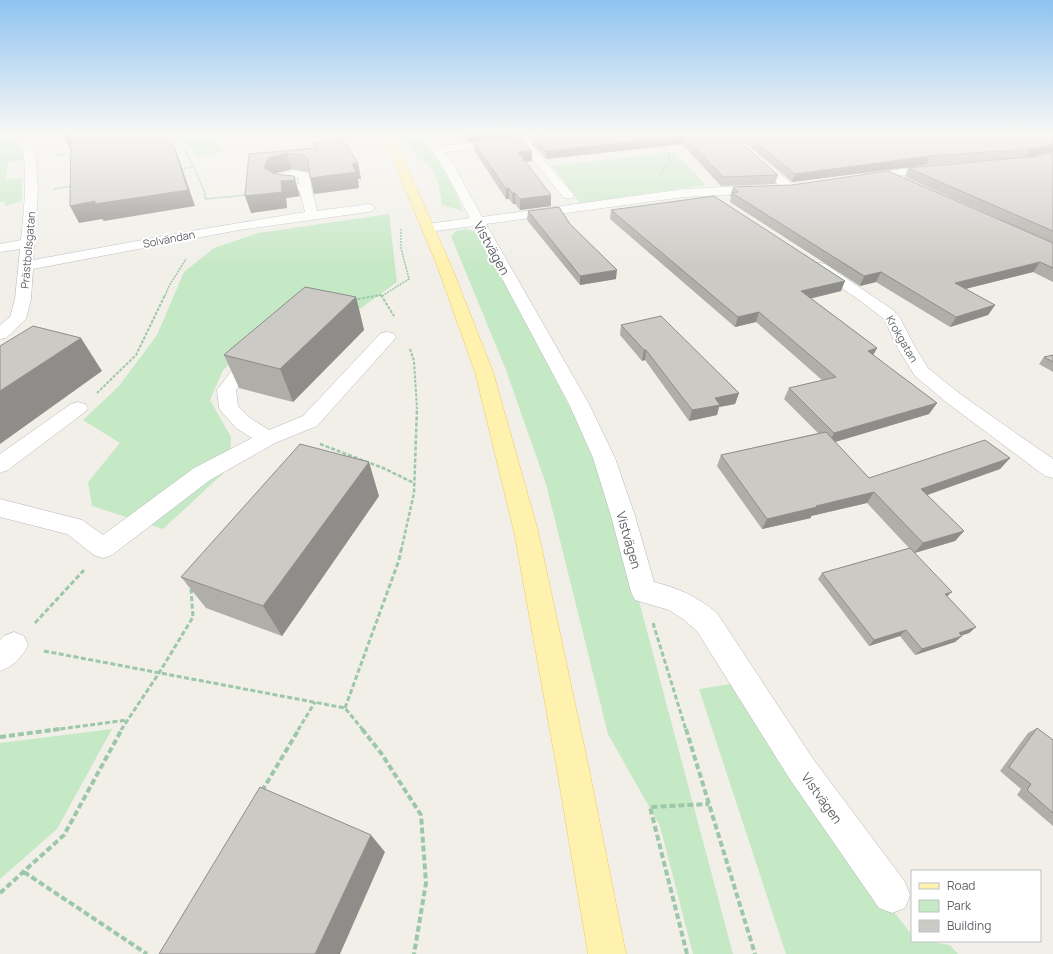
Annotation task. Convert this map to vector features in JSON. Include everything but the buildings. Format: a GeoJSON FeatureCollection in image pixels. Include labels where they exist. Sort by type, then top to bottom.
{"type":"FeatureCollection","features":[{"type":"Feature","properties":{"kind":"main road"},"geometry":{"type":"LineString","coordinates":[[407,179],[446,268],[484,372],[526,531],[573,769],[607,954]]}},
{"type":"Feature","properties":{"kind":"street","name":"Prästbolsgatan"},"geometry":{"type":"LineString","coordinates":[[0,334],[18,319],[23,299],[27,266],[32,179]]}},
{"type":"Feature","properties":{"kind":"street","name":"Vistvägen"},"geometry":{"type":"LineString","coordinates":[[454,179],[580,404],[604,458],[623,516],[644,592],[659,594],[678,601],[693,609],[707,622],[800,768],[892,895]]}},
{"type":"Feature","properties":{"kind":"street"},"geometry":{"type":"LineString","coordinates":[[554,179],[568,195]]}},
{"type":"Feature","properties":{"kind":"street"},"geometry":{"type":"LineString","coordinates":[[778,179],[789,188]]}},
{"type":"Feature","properties":{"kind":"street"},"geometry":{"type":"LineString","coordinates":[[894,179],[906,184]]}},
{"type":"Feature","properties":{"kind":"street"},"geometry":{"type":"LineString","coordinates":[[428,228],[658,196],[804,186]]}},
{"type":"Feature","properties":{"kind":"street"},"geometry":{"type":"LineString","coordinates":[[304,187],[312,214]]}},
{"type":"Feature","properties":{"kind":"street"},"geometry":{"type":"LineString","coordinates":[[703,192],[718,202]]}},
{"type":"Feature","properties":{"kind":"street","name":"Solvändan"},"geometry":{"type":"LineString","coordinates":[[27,266],[199,233],[312,214],[368,208]]}},
{"type":"Feature","properties":{"kind":"street"},"geometry":{"type":"LineString","coordinates":[[0,248],[28,243]]}},
{"type":"Feature","properties":{"kind":"street","name":"Krokgatan"},"geometry":{"type":"LineString","coordinates":[[809,260],[887,313],[892,318],[906,347],[921,372],[954,398],[1053,470]]}},
{"type":"Feature","properties":{"kind":"street"},"geometry":{"type":"LineString","coordinates":[[0,508],[74,527],[103,548],[202,474],[274,436],[310,421],[392,328]]}},
{"type":"Feature","properties":{"kind":"street"},"geometry":{"type":"LineString","coordinates":[[246,364],[226,390],[228,408],[243,423],[274,436]]}},
{"type":"Feature","properties":{"kind":"street"},"geometry":{"type":"LineString","coordinates":[[0,465],[78,408]]}},
{"type":"Feature","properties":{"kind":"path"},"geometry":{"type":"LineString","coordinates":[[201,179],[205,199],[251,194]]}},
{"type":"Feature","properties":{"kind":"path"},"geometry":{"type":"LineString","coordinates":[[32,192],[78,185]]}},
{"type":"Feature","properties":{"kind":"path"},"geometry":{"type":"LineString","coordinates":[[351,300],[381,295],[409,279],[401,248],[401,226]]}},
{"type":"Feature","properties":{"kind":"path"},"geometry":{"type":"LineString","coordinates":[[78,408],[110,382],[136,355],[170,286],[183,266],[199,233]]}},
{"type":"Feature","properties":{"kind":"path"},"geometry":{"type":"LineString","coordinates":[[381,295],[392,328]]}},
{"type":"Feature","properties":{"kind":"path"},"geometry":{"type":"LineString","coordinates":[[345,708],[399,560],[414,492],[417,404],[414,361],[408,346]]}},
{"type":"Feature","properties":{"kind":"path"},"geometry":{"type":"LineString","coordinates":[[274,436],[322,445],[383,468],[414,483]]}},
{"type":"Feature","properties":{"kind":"path"},"geometry":{"type":"LineString","coordinates":[[316,450],[322,445]]}},
{"type":"Feature","properties":{"kind":"path"},"geometry":{"type":"LineString","coordinates":[[7,651],[103,548]]}},
{"type":"Feature","properties":{"kind":"path"},"geometry":{"type":"LineString","coordinates":[[0,893],[64,835],[128,720],[193,617],[191,589]]}},
{"type":"Feature","properties":{"kind":"path"},"geometry":{"type":"LineString","coordinates":[[644,592],[755,954]]}},
{"type":"Feature","properties":{"kind":"path"},"geometry":{"type":"LineString","coordinates":[[7,651],[159,673],[345,708],[381,753],[421,815],[426,882],[414,954]]}},
{"type":"Feature","properties":{"kind":"path"},"geometry":{"type":"LineString","coordinates":[[259,796],[315,702]]}},
{"type":"Feature","properties":{"kind":"path"},"geometry":{"type":"LineString","coordinates":[[0,737],[128,720]]}},
{"type":"Feature","properties":{"kind":"path"},"geometry":{"type":"LineString","coordinates":[[687,954],[650,807],[709,804]]}},
{"type":"Feature","properties":{"kind":"path"},"geometry":{"type":"LineString","coordinates":[[24,872],[146,954]]}},
{"type":"Feature","properties":{"kind":"green space"},"geometry":{"type":"Polygon","coordinates":[[[0,179],[5,179],[5,180],[22,179],[22,201],[5,206],[5,201],[0,202],[0,179]]]}},
{"type":"Feature","properties":{"kind":"green space"},"geometry":{"type":"Polygon","coordinates":[[[437,179],[448,179],[463,211],[442,205],[437,179]]]}},
{"type":"Feature","properties":{"kind":"green space"},"geometry":{"type":"Polygon","coordinates":[[[561,179],[700,179],[706,185],[580,203],[561,179]]]}},
{"type":"Feature","properties":{"kind":"green space"},"geometry":{"type":"Polygon","coordinates":[[[389,214],[397,282],[349,317],[276,324],[223,370],[210,400],[231,437],[230,467],[163,529],[92,506],[88,482],[120,443],[83,420],[119,386],[157,335],[184,272],[214,248],[258,233],[389,214]]]}},
{"type":"Feature","properties":{"kind":"green space"},"geometry":{"type":"Polygon","coordinates":[[[466,229],[477,232],[485,244],[592,450],[627,556],[733,954],[693,954],[660,826],[608,734],[546,484],[506,370],[451,236],[456,231],[466,229]]]}},
{"type":"Feature","properties":{"kind":"green space"},"geometry":{"type":"Polygon","coordinates":[[[737,683],[817,813],[911,934],[911,942],[932,942],[950,945],[958,954],[786,954],[699,689],[737,683]]]}},
{"type":"Feature","properties":{"kind":"green space"},"geometry":{"type":"Polygon","coordinates":[[[112,729],[57,829],[0,879],[0,743],[112,729]]]}}]}
